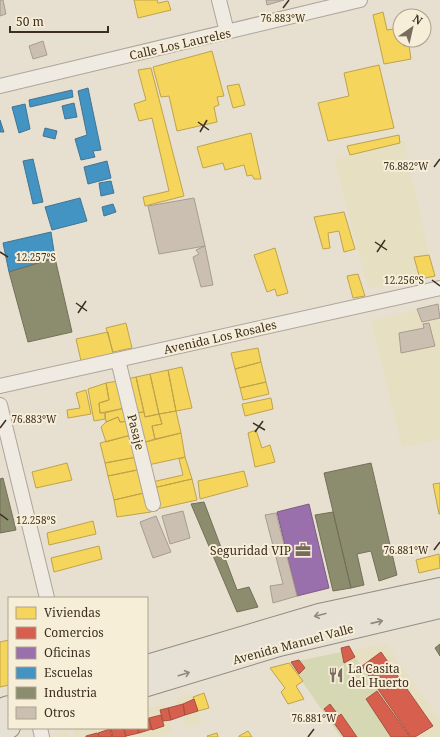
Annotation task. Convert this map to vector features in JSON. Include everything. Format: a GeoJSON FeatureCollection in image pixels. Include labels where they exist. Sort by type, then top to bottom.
{"type":"FeatureCollection","features":[{"type":"Feature","properties":{"kind":"main road","name":"Avenida Manuel Valle"},"geometry":{"type":"LineString","coordinates":[[148,666],[319,615],[440,589]]}},
{"type":"Feature","properties":{"kind":"main road","name":"Avenida Manuel Valle"},"geometry":{"type":"LineString","coordinates":[[148,685],[279,645],[440,607]]}},
{"type":"Feature","properties":{"kind":"street"},"geometry":{"type":"LineString","coordinates":[[219,0],[227,32]]}},
{"type":"Feature","properties":{"kind":"street","name":"Calle Los Laureles"},"geometry":{"type":"LineString","coordinates":[[0,86],[360,0]]}},
{"type":"Feature","properties":{"kind":"street","name":"Avenida Los Rosales"},"geometry":{"type":"LineString","coordinates":[[0,386],[440,288]]}},
{"type":"Feature","properties":{"kind":"street","name":"Pasaje"},"geometry":{"type":"LineString","coordinates":[[118,360],[154,504]]}},
{"type":"Feature","properties":{"kind":"street"},"geometry":{"type":"LineString","coordinates":[[0,405],[47,597]]}},
{"type":"Feature","properties":{"kind":"shaded area"},"geometry":{"type":"Polygon","coordinates":[[[404,141],[433,272],[368,289],[334,159],[404,141]]]}},
{"type":"Feature","properties":{"kind":"shaded area"},"geometry":{"type":"Polygon","coordinates":[[[440,304],[440,439],[402,448],[371,321],[440,304]]]}},
{"type":"Feature","properties":{"kind":"shaded area"},"geometry":{"type":"Polygon","coordinates":[[[386,643],[440,720],[440,737],[411,737],[350,650],[386,643]]]}},
{"type":"Feature","properties":{"kind":"shaded area"},"geometry":{"type":"Polygon","coordinates":[[[192,693],[202,723],[185,728],[175,699],[192,693]]]}},
{"type":"Feature","properties":{"kind":"shaded area"},"geometry":{"type":"Polygon","coordinates":[[[164,704],[173,732],[156,737],[76,737],[73,730],[148,729],[148,709],[164,704]]]}},
{"type":"Feature","properties":{"kind":"shaded area"},"geometry":{"type":"Polygon","coordinates":[[[67,731],[69,737],[48,737],[67,731]]]}},
{"type":"Feature","properties":{"kind":"green space"},"geometry":{"type":"Polygon","coordinates":[[[350,650],[411,737],[341,737],[289,663],[350,650]]]}},
{"type":"Feature","properties":{"kind":"building: Viviendas"},"geometry":{"type":"Polygon","coordinates":[[[134,0],[157,0],[158,3],[168,1],[171,10],[138,18],[134,0]]]}},
{"type":"Feature","properties":{"kind":"building: Viviendas"},"geometry":{"type":"Polygon","coordinates":[[[383,12],[387,30],[392,29],[392,48],[409,48],[411,59],[384,64],[373,15],[383,12]]]}},
{"type":"Feature","properties":{"kind":"building: Viviendas"},"geometry":{"type":"Polygon","coordinates":[[[212,51],[224,96],[217,97],[219,105],[214,107],[217,122],[177,131],[169,96],[161,97],[153,67],[212,51]]]}},
{"type":"Feature","properties":{"kind":"building: Viviendas"},"geometry":{"type":"Polygon","coordinates":[[[379,65],[394,128],[328,141],[318,103],[349,96],[344,73],[379,65]]]}},
{"type":"Feature","properties":{"kind":"building: Viviendas"},"geometry":{"type":"Polygon","coordinates":[[[151,68],[184,196],[145,206],[143,197],[169,191],[152,118],[139,121],[134,104],[146,100],[138,70],[151,68]]]}},
{"type":"Feature","properties":{"kind":"building: Viviendas"},"geometry":{"type":"Polygon","coordinates":[[[239,84],[245,105],[233,108],[227,86],[239,84]]]}},
{"type":"Feature","properties":{"kind":"building: Viviendas"},"geometry":{"type":"Polygon","coordinates":[[[251,133],[261,179],[254,179],[252,175],[247,176],[244,165],[225,170],[223,163],[203,168],[197,147],[251,133]]]}},
{"type":"Feature","properties":{"kind":"building: Viviendas"},"geometry":{"type":"Polygon","coordinates":[[[399,135],[400,143],[350,155],[347,146],[399,135]]]}},
{"type":"Feature","properties":{"kind":"building: Viviendas"},"geometry":{"type":"Polygon","coordinates":[[[344,212],[355,249],[344,252],[339,231],[328,233],[330,248],[323,249],[314,217],[344,212]]]}},
{"type":"Feature","properties":{"kind":"building: Viviendas"},"geometry":{"type":"Polygon","coordinates":[[[275,248],[288,293],[277,296],[275,289],[267,292],[254,255],[275,248]]]}},
{"type":"Feature","properties":{"kind":"building: Viviendas"},"geometry":{"type":"Polygon","coordinates":[[[429,255],[435,276],[420,279],[414,257],[429,255]]]}},
{"type":"Feature","properties":{"kind":"building: Viviendas"},"geometry":{"type":"Polygon","coordinates":[[[358,274],[365,296],[353,298],[347,276],[358,274]]]}},
{"type":"Feature","properties":{"kind":"building: Viviendas"},"geometry":{"type":"Polygon","coordinates":[[[126,323],[132,348],[113,352],[106,328],[126,323]]]}},
{"type":"Feature","properties":{"kind":"building: Viviendas"},"geometry":{"type":"Polygon","coordinates":[[[108,332],[113,354],[81,361],[76,339],[108,332]]]}},
{"type":"Feature","properties":{"kind":"building: Viviendas"},"geometry":{"type":"Polygon","coordinates":[[[258,348],[261,362],[235,369],[231,353],[258,348]]]}},
{"type":"Feature","properties":{"kind":"building: Viviendas"},"geometry":{"type":"Polygon","coordinates":[[[261,362],[266,382],[240,388],[235,369],[261,362]]]}},
{"type":"Feature","properties":{"kind":"building: Viviendas"},"geometry":{"type":"Polygon","coordinates":[[[182,367],[192,408],[176,411],[168,370],[182,367]]]}},
{"type":"Feature","properties":{"kind":"building: Viviendas"},"geometry":{"type":"Polygon","coordinates":[[[168,370],[176,411],[159,414],[150,374],[168,370]]]}},
{"type":"Feature","properties":{"kind":"building: Viviendas"},"geometry":{"type":"Polygon","coordinates":[[[150,374],[159,414],[145,417],[136,377],[150,374]]]}},
{"type":"Feature","properties":{"kind":"building: Viviendas"},"geometry":{"type":"Polygon","coordinates":[[[136,377],[144,412],[134,413],[127,379],[136,377]]]}},
{"type":"Feature","properties":{"kind":"building: Viviendas"},"geometry":{"type":"Polygon","coordinates":[[[118,381],[125,408],[100,413],[99,403],[109,400],[106,383],[118,381]]]}},
{"type":"Feature","properties":{"kind":"building: Viviendas"},"geometry":{"type":"Polygon","coordinates":[[[266,382],[269,394],[243,400],[240,388],[266,382]]]}},
{"type":"Feature","properties":{"kind":"building: Viviendas"},"geometry":{"type":"Polygon","coordinates":[[[106,383],[109,400],[99,403],[100,413],[105,413],[105,419],[94,421],[88,389],[106,383]]]}},
{"type":"Feature","properties":{"kind":"building: Viviendas"},"geometry":{"type":"Polygon","coordinates":[[[86,390],[91,414],[68,418],[67,410],[80,408],[76,393],[86,390]]]}},
{"type":"Feature","properties":{"kind":"building: Viviendas"},"geometry":{"type":"Polygon","coordinates":[[[271,398],[273,409],[245,416],[242,404],[271,398]]]}},
{"type":"Feature","properties":{"kind":"building: Viviendas"},"geometry":{"type":"Polygon","coordinates":[[[125,408],[128,421],[120,422],[118,417],[106,422],[105,413],[125,408]]]}},
{"type":"Feature","properties":{"kind":"building: Viviendas"},"geometry":{"type":"Polygon","coordinates":[[[176,411],[181,433],[155,439],[152,426],[162,424],[159,414],[176,411]]]}},
{"type":"Feature","properties":{"kind":"building: Viviendas"},"geometry":{"type":"Polygon","coordinates":[[[144,412],[145,417],[159,414],[162,424],[152,426],[155,439],[142,443],[134,413],[144,412]]]}},
{"type":"Feature","properties":{"kind":"building: Viviendas"},"geometry":{"type":"Polygon","coordinates":[[[118,417],[120,422],[128,421],[131,435],[106,442],[101,427],[106,422],[118,417]]]}},
{"type":"Feature","properties":{"kind":"building: Viviendas"},"geometry":{"type":"Polygon","coordinates":[[[256,430],[262,448],[270,445],[275,462],[255,467],[248,433],[256,430]]]}},
{"type":"Feature","properties":{"kind":"building: Viviendas"},"geometry":{"type":"Polygon","coordinates":[[[181,433],[185,457],[148,465],[142,443],[181,433]]]}},
{"type":"Feature","properties":{"kind":"building: Viviendas"},"geometry":{"type":"Polygon","coordinates":[[[131,435],[137,457],[105,463],[100,443],[131,435]]]}},
{"type":"Feature","properties":{"kind":"building: Viviendas"},"geometry":{"type":"Polygon","coordinates":[[[137,457],[142,469],[108,476],[105,463],[137,457]]]}},
{"type":"Feature","properties":{"kind":"building: Viviendas"},"geometry":{"type":"Polygon","coordinates":[[[185,457],[192,479],[153,488],[152,482],[183,475],[179,459],[185,457]]]}},
{"type":"Feature","properties":{"kind":"building: Viviendas"},"geometry":{"type":"Polygon","coordinates":[[[67,463],[72,480],[36,488],[32,472],[67,463]]]}},
{"type":"Feature","properties":{"kind":"building: Viviendas"},"geometry":{"type":"Polygon","coordinates":[[[142,469],[148,492],[114,500],[108,476],[142,469]]]}},
{"type":"Feature","properties":{"kind":"building: Viviendas"},"geometry":{"type":"Polygon","coordinates":[[[244,471],[248,486],[200,499],[198,481],[244,471]]]}},
{"type":"Feature","properties":{"kind":"building: Viviendas"},"geometry":{"type":"Polygon","coordinates":[[[192,479],[197,500],[157,509],[153,488],[192,479]]]}},
{"type":"Feature","properties":{"kind":"building: Viviendas"},"geometry":{"type":"Polygon","coordinates":[[[440,483],[440,514],[439,514],[433,484],[440,483]]]}},
{"type":"Feature","properties":{"kind":"building: Viviendas"},"geometry":{"type":"Polygon","coordinates":[[[148,492],[151,512],[117,517],[114,500],[148,492]]]}},
{"type":"Feature","properties":{"kind":"building: Viviendas"},"geometry":{"type":"Polygon","coordinates":[[[93,521],[96,534],[49,545],[47,533],[93,521]]]}},
{"type":"Feature","properties":{"kind":"building: Viviendas"},"geometry":{"type":"Polygon","coordinates":[[[99,546],[102,559],[54,572],[51,558],[99,546]]]}},
{"type":"Feature","properties":{"kind":"building: Viviendas"},"geometry":{"type":"Polygon","coordinates":[[[439,554],[440,568],[419,573],[416,560],[439,554]]]}},
{"type":"Feature","properties":{"kind":"building: Viviendas"},"geometry":{"type":"Polygon","coordinates":[[[8,640],[8,685],[0,687],[0,642],[8,640]]]}},
{"type":"Feature","properties":{"kind":"building: Viviendas"},"geometry":{"type":"Polygon","coordinates":[[[289,663],[303,681],[296,686],[304,699],[288,704],[281,692],[285,688],[270,668],[289,663]]]}},
{"type":"Feature","properties":{"kind":"building: Viviendas"},"geometry":{"type":"Polygon","coordinates":[[[204,693],[209,708],[198,711],[193,697],[204,693]]]}},
{"type":"Feature","properties":{"kind":"building: Viviendas"},"geometry":{"type":"Polygon","coordinates":[[[248,731],[252,737],[239,737],[239,736],[248,731]]]}},
{"type":"Feature","properties":{"kind":"building: Viviendas"},"geometry":{"type":"Polygon","coordinates":[[[217,733],[218,737],[207,736],[217,733]]]}},
{"type":"Feature","properties":{"kind":"building: Comercios"},"geometry":{"type":"Polygon","coordinates":[[[349,646],[355,657],[344,663],[341,648],[349,646]]]}},
{"type":"Feature","properties":{"kind":"building: Comercios"},"geometry":{"type":"Polygon","coordinates":[[[381,652],[433,726],[415,737],[411,737],[362,666],[381,652]]]}},
{"type":"Feature","properties":{"kind":"building: Comercios"},"geometry":{"type":"Polygon","coordinates":[[[299,660],[305,668],[299,674],[291,662],[299,660]]]}},
{"type":"Feature","properties":{"kind":"building: Comercios"},"geometry":{"type":"Polygon","coordinates":[[[377,691],[410,737],[391,737],[366,699],[377,691]]]}},
{"type":"Feature","properties":{"kind":"building: Comercios"},"geometry":{"type":"Polygon","coordinates":[[[194,699],[198,711],[185,715],[183,704],[194,699]]]}},
{"type":"Feature","properties":{"kind":"building: Comercios"},"geometry":{"type":"Polygon","coordinates":[[[183,704],[185,715],[171,720],[168,708],[183,704]]]}},
{"type":"Feature","properties":{"kind":"building: Comercios"},"geometry":{"type":"Polygon","coordinates":[[[330,704],[339,716],[341,714],[357,737],[344,737],[324,709],[330,704]]]}},
{"type":"Feature","properties":{"kind":"building: Comercios"},"geometry":{"type":"Polygon","coordinates":[[[168,708],[171,720],[163,721],[160,710],[168,708]]]}},
{"type":"Feature","properties":{"kind":"building: Comercios"},"geometry":{"type":"Polygon","coordinates":[[[161,715],[164,726],[152,730],[149,718],[161,715]]]}},
{"type":"Feature","properties":{"kind":"building: Comercios"},"geometry":{"type":"Polygon","coordinates":[[[148,718],[152,729],[139,733],[138,729],[148,729],[148,718]]]}},
{"type":"Feature","properties":{"kind":"building: Comercios"},"geometry":{"type":"Polygon","coordinates":[[[110,729],[112,737],[99,737],[98,733],[110,729]]]}},
{"type":"Feature","properties":{"kind":"building: Comercios"},"geometry":{"type":"Polygon","coordinates":[[[111,729],[123,729],[126,737],[113,737],[111,729]]]}},
{"type":"Feature","properties":{"kind":"building: Comercios"},"geometry":{"type":"Polygon","coordinates":[[[124,729],[137,729],[139,733],[126,736],[124,729]]]}},
{"type":"Feature","properties":{"kind":"building: Comercios"},"geometry":{"type":"Polygon","coordinates":[[[97,733],[99,737],[86,737],[86,736],[97,733]]]}},
{"type":"Feature","properties":{"kind":"building: Oficinas","name":"Seguridad VIP"},"geometry":{"type":"Polygon","coordinates":[[[309,504],[329,588],[297,596],[277,512],[309,504]]]}},
{"type":"Feature","properties":{"kind":"building: Escuelas"},"geometry":{"type":"Polygon","coordinates":[[[88,88],[101,150],[93,151],[95,157],[81,160],[75,139],[87,135],[78,91],[88,88]]]}},
{"type":"Feature","properties":{"kind":"building: Escuelas"},"geometry":{"type":"Polygon","coordinates":[[[72,90],[73,97],[30,107],[29,100],[72,90]]]}},
{"type":"Feature","properties":{"kind":"building: Escuelas"},"geometry":{"type":"Polygon","coordinates":[[[74,103],[77,117],[65,119],[62,106],[74,103]]]}},
{"type":"Feature","properties":{"kind":"building: Escuelas"},"geometry":{"type":"Polygon","coordinates":[[[25,104],[30,129],[19,133],[12,107],[25,104]]]}},
{"type":"Feature","properties":{"kind":"building: Escuelas"},"geometry":{"type":"Polygon","coordinates":[[[0,120],[4,132],[0,132],[0,120]]]}},
{"type":"Feature","properties":{"kind":"building: Escuelas"},"geometry":{"type":"Polygon","coordinates":[[[45,128],[57,131],[55,139],[43,136],[45,128]]]}},
{"type":"Feature","properties":{"kind":"building: Escuelas"},"geometry":{"type":"Polygon","coordinates":[[[33,159],[43,202],[33,204],[23,161],[33,159]]]}},
{"type":"Feature","properties":{"kind":"building: Escuelas"},"geometry":{"type":"Polygon","coordinates":[[[107,161],[111,178],[88,184],[84,167],[107,161]]]}},
{"type":"Feature","properties":{"kind":"building: Escuelas"},"geometry":{"type":"Polygon","coordinates":[[[111,181],[114,193],[101,196],[99,183],[111,181]]]}},
{"type":"Feature","properties":{"kind":"building: Escuelas"},"geometry":{"type":"Polygon","coordinates":[[[80,198],[87,221],[52,230],[45,207],[80,198]]]}},
{"type":"Feature","properties":{"kind":"building: Escuelas"},"geometry":{"type":"Polygon","coordinates":[[[113,204],[116,212],[104,216],[102,207],[113,204]]]}},
{"type":"Feature","properties":{"kind":"building: Escuelas"},"geometry":{"type":"Polygon","coordinates":[[[51,232],[55,258],[9,272],[3,243],[51,232]]]}},
{"type":"Feature","properties":{"kind":"building: Industria"},"geometry":{"type":"Polygon","coordinates":[[[55,258],[72,332],[28,342],[9,272],[55,258]]]}},
{"type":"Feature","properties":{"kind":"building: Industria"},"geometry":{"type":"Polygon","coordinates":[[[371,463],[397,575],[379,581],[371,551],[357,554],[364,585],[351,588],[324,473],[371,463]]]}},
{"type":"Feature","properties":{"kind":"building: Industria"},"geometry":{"type":"Polygon","coordinates":[[[3,478],[16,530],[0,533],[0,479],[3,478]]]}},
{"type":"Feature","properties":{"kind":"building: Industria"},"geometry":{"type":"Polygon","coordinates":[[[204,502],[237,590],[249,587],[258,607],[237,612],[191,504],[204,502]]]}},
{"type":"Feature","properties":{"kind":"building: Industria"},"geometry":{"type":"Polygon","coordinates":[[[333,512],[351,588],[333,591],[315,515],[333,512]]]}},
{"type":"Feature","properties":{"kind":"building: Industria"},"geometry":{"type":"Polygon","coordinates":[[[440,644],[440,656],[435,648],[440,644]]]}},
{"type":"Feature","properties":{"kind":"building: Otros"},"geometry":{"type":"Polygon","coordinates":[[[0,0],[3,0],[6,14],[0,16],[0,0]]]}},
{"type":"Feature","properties":{"kind":"building: Otros"},"geometry":{"type":"Polygon","coordinates":[[[266,0],[284,0],[267,5],[266,0]]]}},
{"type":"Feature","properties":{"kind":"building: Otros"},"geometry":{"type":"Polygon","coordinates":[[[43,41],[47,55],[33,59],[29,46],[43,41]]]}},
{"type":"Feature","properties":{"kind":"building: Otros"},"geometry":{"type":"Polygon","coordinates":[[[194,198],[205,246],[159,254],[148,206],[194,198]]]}},
{"type":"Feature","properties":{"kind":"building: Otros"},"geometry":{"type":"Polygon","coordinates":[[[205,246],[213,285],[201,287],[193,257],[199,254],[196,250],[205,246]]]}},
{"type":"Feature","properties":{"kind":"building: Otros"},"geometry":{"type":"Polygon","coordinates":[[[438,304],[440,318],[422,322],[417,309],[438,304]]]}},
{"type":"Feature","properties":{"kind":"building: Otros"},"geometry":{"type":"Polygon","coordinates":[[[429,323],[435,346],[401,353],[399,333],[424,328],[423,324],[429,323]]]}},
{"type":"Feature","properties":{"kind":"building: Otros"},"geometry":{"type":"Polygon","coordinates":[[[183,511],[190,538],[170,544],[162,516],[183,511]]]}},
{"type":"Feature","properties":{"kind":"building: Otros"},"geometry":{"type":"Polygon","coordinates":[[[276,513],[297,596],[273,603],[270,586],[283,584],[265,515],[276,513]]]}},
{"type":"Feature","properties":{"kind":"building: Otros"},"geometry":{"type":"Polygon","coordinates":[[[156,516],[171,552],[153,558],[140,522],[156,516]]]}},
{"type":"Feature","properties":{"kind":"place","name":"Seguridad VIP"},"geometry":{"type":"Point","coordinates":[303,550]}},
{"type":"Feature","properties":{"kind":"place","name":"La Casita del Huerto"},"geometry":{"type":"Point","coordinates":[336,675]}}]}
